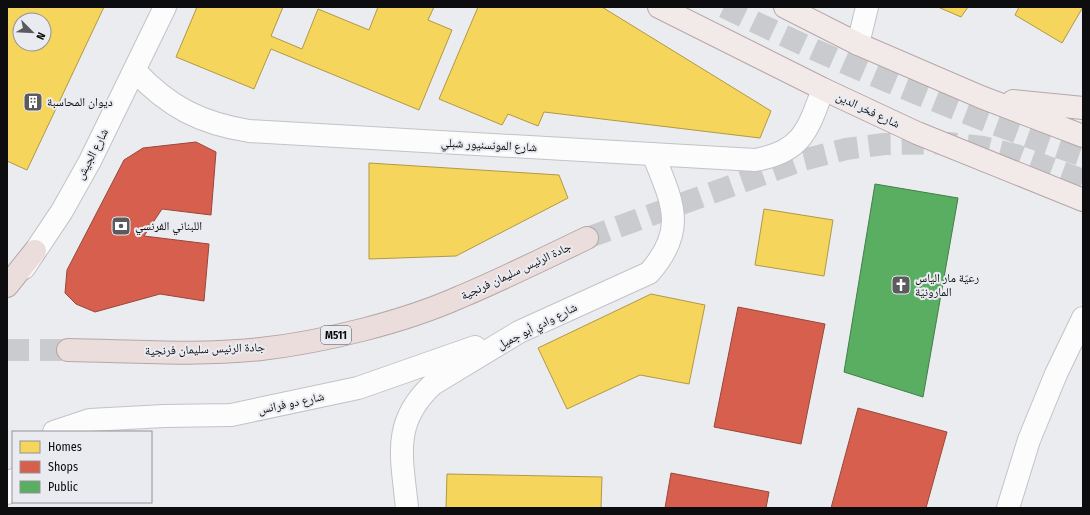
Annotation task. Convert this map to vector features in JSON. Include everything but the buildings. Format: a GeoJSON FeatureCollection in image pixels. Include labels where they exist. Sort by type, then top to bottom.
{"type":"FeatureCollection","features":[{"type":"Feature","properties":{"kind":"highway","name":"جادة الرئيس سليمان فرنجية"},"geometry":{"type":"LineString","coordinates":[[68,350],[191,352],[261,349],[332,336],[395,320],[459,298],[587,238]]}},
{"type":"Feature","properties":{"kind":"highway"},"geometry":{"type":"LineString","coordinates":[[7,286],[35,251]]}},
{"type":"Feature","properties":{"kind":"main road","name":"شارع فخر الدين"},"geometry":{"type":"LineString","coordinates":[[659,7],[823,89],[917,133],[1083,200]]}},
{"type":"Feature","properties":{"kind":"main road"},"geometry":{"type":"LineString","coordinates":[[785,7],[858,44],[981,97],[1083,136]]}},
{"type":"Feature","properties":{"kind":"main road"},"geometry":{"type":"LineString","coordinates":[[981,97],[1083,108]]}},
{"type":"Feature","properties":{"kind":"street","name":"شارع الجيش"},"geometry":{"type":"LineString","coordinates":[[7,294],[69,199],[135,71],[165,7]]}},
{"type":"Feature","properties":{"kind":"street"},"geometry":{"type":"LineString","coordinates":[[858,44],[867,7]]}},
{"type":"Feature","properties":{"kind":"street","name":"شارع المونسنيور شبلي"},"geometry":{"type":"LineString","coordinates":[[135,71],[153,90],[175,106],[198,118],[223,127],[250,131],[755,160],[773,157],[789,149],[802,137],[811,121],[823,89]]}},
{"type":"Feature","properties":{"kind":"street","name":"شارع وادي أبو جميل"},"geometry":{"type":"LineString","coordinates":[[407,508],[401,451],[402,435],[413,407],[422,394],[433,384],[519,332],[649,272],[662,258],[671,240],[674,221],[671,201],[653,154]]}},
{"type":"Feature","properties":{"kind":"street"},"geometry":{"type":"LineString","coordinates":[[1008,508],[1029,440],[1056,374],[1083,318]]}},
{"type":"Feature","properties":{"kind":"street","name":"شارع دو فرانس"},"geometry":{"type":"LineString","coordinates":[[57,431],[90,420],[164,416],[231,416],[358,388],[519,332]]}},
{"type":"Feature","properties":{"kind":"street"},"geometry":{"type":"LineString","coordinates":[[7,493],[12,482]]}},
{"type":"Feature","properties":{"kind":"tunnel"},"geometry":{"type":"LineString","coordinates":[[724,7],[856,68],[901,87],[992,123],[1083,156]]}},
{"type":"Feature","properties":{"kind":"tunnel"},"geometry":{"type":"LineString","coordinates":[[587,238],[803,160],[846,149],[884,144],[948,143],[983,147],[1016,155],[1083,180]]}},
{"type":"Feature","properties":{"kind":"tunnel"},"geometry":{"type":"LineString","coordinates":[[7,350],[68,350]]}},
{"type":"Feature","properties":{"kind":"place","name":"ديوان المحاسبة"},"geometry":{"type":"Point","coordinates":[33,102]}},
{"type":"Feature","properties":{"kind":"place","name":"اللبناني الفرنسي"},"geometry":{"type":"Point","coordinates":[121,226]}},
{"type":"Feature","properties":{"kind":"place","name":"رعيّة مار الياس المارونيّة"},"geometry":{"type":"Point","coordinates":[901,285]}}]}
